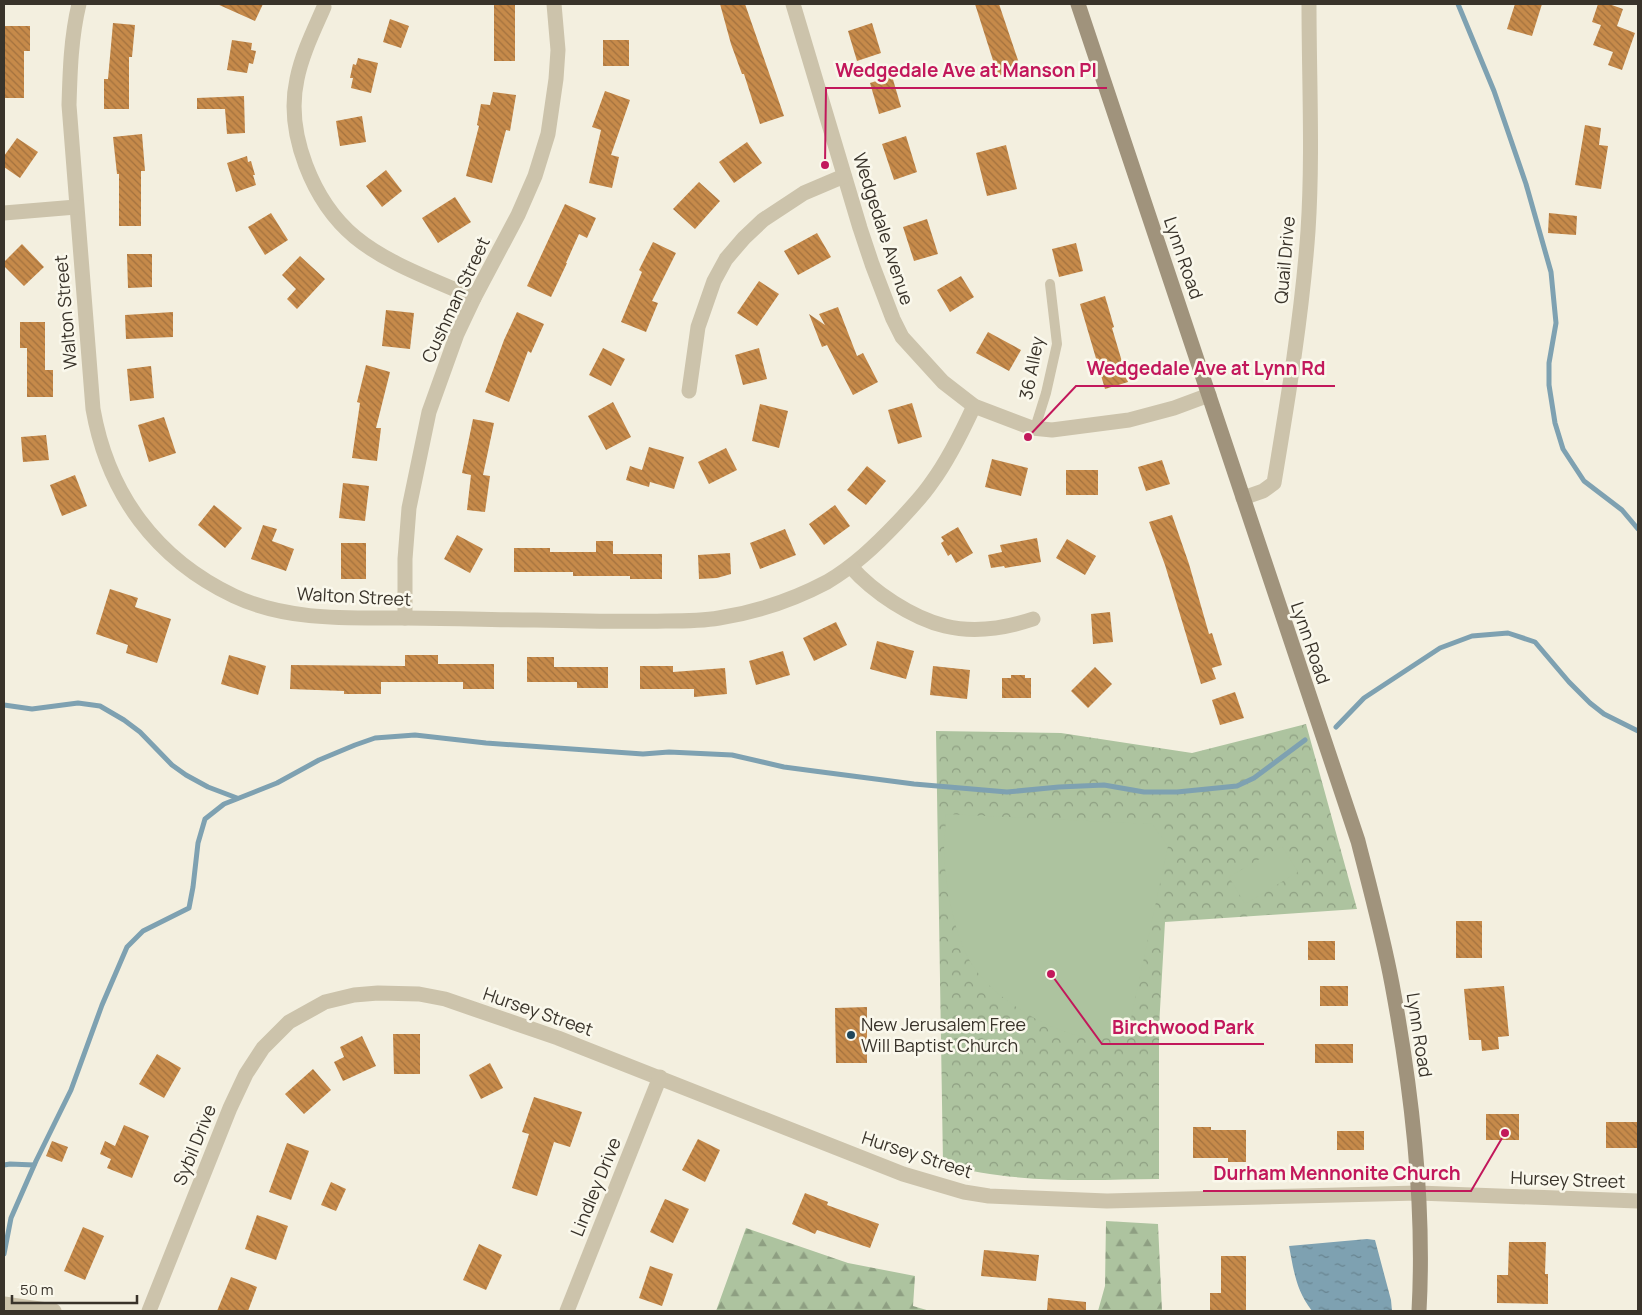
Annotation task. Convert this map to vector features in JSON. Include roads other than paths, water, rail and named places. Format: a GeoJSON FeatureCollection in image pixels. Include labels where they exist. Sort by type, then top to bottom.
{"type":"FeatureCollection","features":[{"type":"Feature","properties":{"kind":"street","name":"Walton Street"},"geometry":{"type":"LineString","coordinates":[[79,4],[70,64],[69,105],[92,409],[96,429],[110,469],[121,492],[146,531],[190,570],[222,590],[254,604],[295,614],[331,617],[636,622],[717,619],[746,613],[785,602],[825,583],[851,567],[867,554],[916,503],[932,483],[954,446],[974,406]]}},
{"type":"Feature","properties":{"kind":"street","name":"Cushman Street"},"geometry":{"type":"LineString","coordinates":[[405,618],[405,559],[412,487],[429,412],[445,365],[474,298],[522,207],[535,176],[548,134],[558,50],[554,4]]}},
{"type":"Feature","properties":{"kind":"street","name":"Wedgedale Avenue"},"geometry":{"type":"LineString","coordinates":[[793,4],[844,176],[872,264],[893,320],[902,337],[943,382],[974,406],[1015,422],[1035,428],[1052,430],[1129,420],[1174,408],[1209,395]]}},
{"type":"Feature","properties":{"kind":"street","name":"Lynn Road"},"geometry":{"type":"LineString","coordinates":[[1078,4],[1279,610],[1358,841],[1392,983],[1413,1123],[1418,1193],[1419,1311]]}},
{"type":"Feature","properties":{"kind":"street","name":"Quail Drive"},"geometry":{"type":"LineString","coordinates":[[1243,498],[1263,491],[1274,483],[1296,335],[1308,230],[1311,119],[1310,4]]}},
{"type":"Feature","properties":{"kind":"street"},"geometry":{"type":"LineString","coordinates":[[324,8],[296,81],[295,114],[300,146],[316,188],[329,209],[362,242],[397,262],[474,298]]}},
{"type":"Feature","properties":{"kind":"street"},"geometry":{"type":"LineString","coordinates":[[689,391],[698,327],[714,281],[726,259],[763,220],[804,193],[844,176]]}},
{"type":"Feature","properties":{"kind":"street"},"geometry":{"type":"LineString","coordinates":[[4,213],[76,207]]}},
{"type":"Feature","properties":{"kind":"street"},"geometry":{"type":"LineString","coordinates":[[851,567],[874,589],[894,602],[913,613],[945,626],[969,629],[996,628],[1019,624],[1033,619]]}},
{"type":"Feature","properties":{"kind":"street","name":"Hursey Street"},"geometry":{"type":"LineString","coordinates":[[305,1012],[325,1002],[354,995],[386,992],[419,994],[445,999],[558,1038],[904,1174],[944,1187],[989,1196],[1107,1201],[1418,1193],[1638,1201]]}},
{"type":"Feature","properties":{"kind":"street","name":"Sybil Drive"},"geometry":{"type":"LineString","coordinates":[[149,1311],[214,1146],[246,1074],[274,1035],[289,1022],[305,1012]]}},
{"type":"Feature","properties":{"kind":"street","name":"Lindley Drive"},"geometry":{"type":"LineString","coordinates":[[567,1311],[660,1077]]}},
{"type":"Feature","properties":{"kind":"street"},"geometry":{"type":"LineString","coordinates":[[4,1304],[10,1303],[54,1311]]}},
{"type":"Feature","properties":{"kind":"lane","name":"36 Alley"},"geometry":{"type":"LineString","coordinates":[[1035,428],[1046,393],[1057,344],[1050,284]]}},
{"type":"Feature","properties":{"kind":"water"},"geometry":{"type":"Polygon","coordinates":[[[1367,1239],[1375,1240],[1391,1300],[1392,1311],[1312,1311],[1299,1288],[1289,1246],[1367,1239]]]}},
{"type":"Feature","properties":{"kind":"waterway"},"geometry":{"type":"LineString","coordinates":[[1458,4],[1494,91],[1526,184],[1551,272],[1556,323],[1549,363],[1549,385],[1555,423],[1563,449],[1584,481],[1622,510],[1638,529]]}},
{"type":"Feature","properties":{"kind":"waterway"},"geometry":{"type":"LineString","coordinates":[[1336,727],[1364,698],[1440,648],[1472,636],[1508,633],[1535,642],[1569,682],[1590,703],[1604,714],[1638,731]]}},
{"type":"Feature","properties":{"kind":"waterway"},"geometry":{"type":"LineString","coordinates":[[4,705],[32,709],[78,703],[100,706],[140,732],[172,765],[186,775],[208,787],[237,798]]}},
{"type":"Feature","properties":{"kind":"waterway"},"geometry":{"type":"LineString","coordinates":[[4,1254],[11,1218],[36,1161],[71,1090],[102,1005],[127,947],[143,931],[189,908],[198,843],[205,819],[224,804],[277,783],[319,760],[355,745],[375,738],[415,735],[486,743],[643,754],[669,752],[732,755],[784,767],[914,784],[1007,792],[1104,785],[1144,792],[1177,792],[1237,786],[1254,778],[1305,740]]}},
{"type":"Feature","properties":{"kind":"waterway"},"geometry":{"type":"LineString","coordinates":[[4,1165],[34,1165]]}},
{"type":"Feature","properties":{"kind":"place","name":"Wedgedale Ave at Manson Pl"},"geometry":{"type":"Point","coordinates":[825,165]}},
{"type":"Feature","properties":{"kind":"place","name":"Wedgedale Ave at Lynn Rd"},"geometry":{"type":"Point","coordinates":[1028,437]}},
{"type":"Feature","properties":{"kind":"place","name":"Birchwood Park"},"geometry":{"type":"Point","coordinates":[1051,974]}},
{"type":"Feature","properties":{"kind":"place","name":"New Jerusalem Free Will Baptist Church"},"geometry":{"type":"Point","coordinates":[851,1035]}},
{"type":"Feature","properties":{"kind":"place","name":"Durham Mennonite Church"},"geometry":{"type":"Point","coordinates":[1505,1133]}}]}
